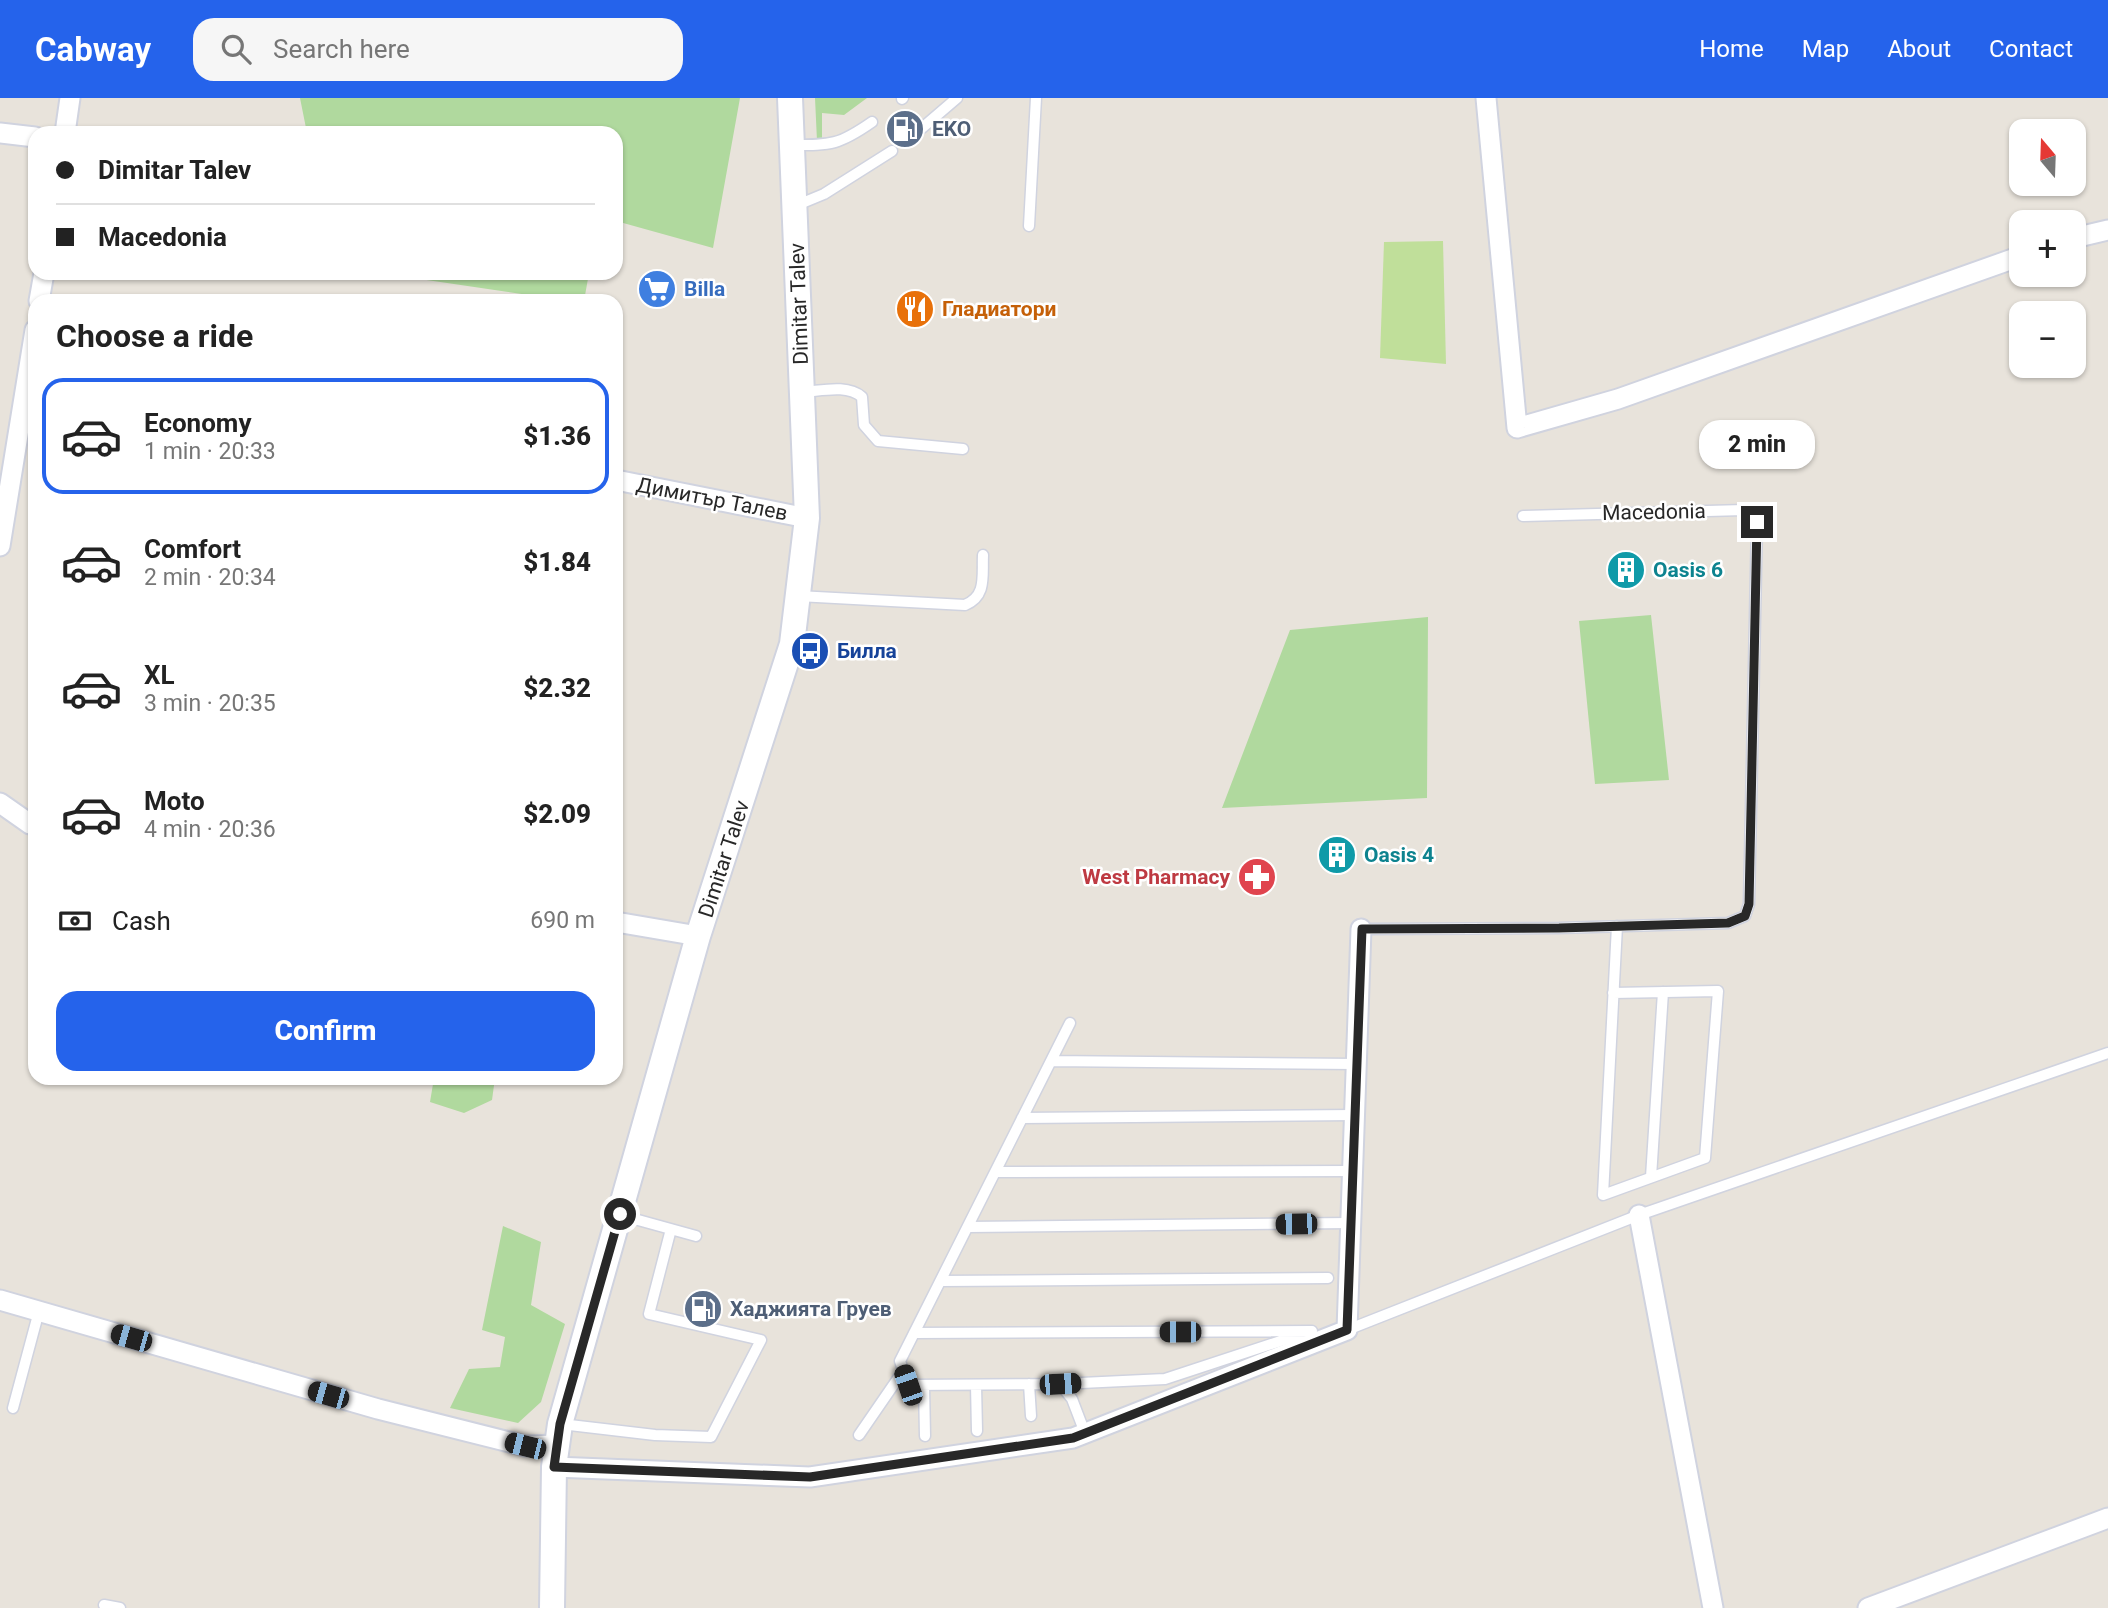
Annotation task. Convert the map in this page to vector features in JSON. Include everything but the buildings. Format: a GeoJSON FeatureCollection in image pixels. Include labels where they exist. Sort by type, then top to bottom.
{"type":"FeatureCollection","features":[{"type":"Feature","properties":{"kind":"street"},"geometry":{"type":"LineString","coordinates":[[66,126],[70,98]]}},
{"type":"Feature","properties":{"kind":"street","name":"Dimitar Talev"},"geometry":{"type":"LineString","coordinates":[[552,1608],[557,1445],[698,936],[792,644],[807,518],[790,98]]}},
{"type":"Feature","properties":{"kind":"street"},"geometry":{"type":"LineString","coordinates":[[1486,98],[1517,428],[1618,399],[2009,260]]}},
{"type":"Feature","properties":{"kind":"street"},"geometry":{"type":"LineString","coordinates":[[0,133],[28,136]]}},
{"type":"Feature","properties":{"kind":"street"},"geometry":{"type":"LineString","coordinates":[[2086,235],[2108,230]]}},
{"type":"Feature","properties":{"kind":"street"},"geometry":{"type":"LineString","coordinates":[[0,546],[7,461],[28,388]]}},
{"type":"Feature","properties":{"kind":"street","name":"Димитър Талев"},"geometry":{"type":"LineString","coordinates":[[623,481],[807,518]]}},
{"type":"Feature","properties":{"kind":"street"},"geometry":{"type":"LineString","coordinates":[[0,803],[28,823]]}},
{"type":"Feature","properties":{"kind":"street"},"geometry":{"type":"LineString","coordinates":[[623,923],[698,936]]}},
{"type":"Feature","properties":{"kind":"street","name":"Macedonia"},"geometry":{"type":"LineString","coordinates":[[1347,1330],[1362,929]]}},
{"type":"Feature","properties":{"kind":"street"},"geometry":{"type":"LineString","coordinates":[[1639,1215],[1713,1608]]}},
{"type":"Feature","properties":{"kind":"street"},"geometry":{"type":"LineString","coordinates":[[0,1300],[378,1409],[525,1446],[557,1445],[810,1477],[1073,1438],[1347,1330]]}},
{"type":"Feature","properties":{"kind":"street"},"geometry":{"type":"LineString","coordinates":[[1868,1608],[2108,1518]]}},
{"type":"Feature","properties":{"kind":"lane"},"geometry":{"type":"LineString","coordinates":[[922,128],[957,98]]}},
{"type":"Feature","properties":{"kind":"lane"},"geometry":{"type":"LineString","coordinates":[[1029,226],[1036,98]]}},
{"type":"Feature","properties":{"kind":"lane"},"geometry":{"type":"LineString","coordinates":[[792,145],[839,143],[872,122]]}},
{"type":"Feature","properties":{"kind":"lane"},"geometry":{"type":"LineString","coordinates":[[795,206],[824,194],[892,150]]}},
{"type":"Feature","properties":{"kind":"lane"},"geometry":{"type":"LineString","coordinates":[[802,393],[855,391],[862,397],[864,425],[878,441],[963,449]]}},
{"type":"Feature","properties":{"kind":"lane","name":"Macedonia"},"geometry":{"type":"LineString","coordinates":[[1362,929],[1728,923],[1745,916],[1749,904],[1757,522],[1753,514],[1744,510],[1523,516]]}},
{"type":"Feature","properties":{"kind":"lane"},"geometry":{"type":"LineString","coordinates":[[798,596],[965,604],[974,601],[981,594],[983,555]]}},
{"type":"Feature","properties":{"kind":"lane"},"geometry":{"type":"LineString","coordinates":[[1613,993],[1718,992],[1705,1158],[1603,1195],[1613,993],[1617,926]]}},
{"type":"Feature","properties":{"kind":"lane"},"geometry":{"type":"LineString","coordinates":[[1651,1177],[1663,992]]}},
{"type":"Feature","properties":{"kind":"lane"},"geometry":{"type":"LineString","coordinates":[[914,1334],[1312,1331],[1165,1379],[1060,1384],[908,1385],[900,1361],[1070,1023]]}},
{"type":"Feature","properties":{"kind":"lane"},"geometry":{"type":"LineString","coordinates":[[1347,1330],[1639,1215],[2108,1053]]}},
{"type":"Feature","properties":{"kind":"lane"},"geometry":{"type":"LineString","coordinates":[[1051,1061],[1356,1064]]}},
{"type":"Feature","properties":{"kind":"lane"},"geometry":{"type":"LineString","coordinates":[[1023,1118],[1354,1115]]}},
{"type":"Feature","properties":{"kind":"lane"},"geometry":{"type":"LineString","coordinates":[[995,1172],[1352,1171]]}},
{"type":"Feature","properties":{"kind":"lane"},"geometry":{"type":"LineString","coordinates":[[620,1214],[696,1236]]}},
{"type":"Feature","properties":{"kind":"lane"},"geometry":{"type":"LineString","coordinates":[[968,1227],[1351,1223]]}},
{"type":"Feature","properties":{"kind":"lane"},"geometry":{"type":"LineString","coordinates":[[557,1445],[655,1435],[711,1437],[761,1340],[649,1314],[671,1229]]}},
{"type":"Feature","properties":{"kind":"lane"},"geometry":{"type":"LineString","coordinates":[[941,1280],[1328,1278]]}},
{"type":"Feature","properties":{"kind":"lane"},"geometry":{"type":"LineString","coordinates":[[13,1408],[39,1311]]}},
{"type":"Feature","properties":{"kind":"lane"},"geometry":{"type":"LineString","coordinates":[[859,1435],[903,1371]]}},
{"type":"Feature","properties":{"kind":"lane"},"geometry":{"type":"LineString","coordinates":[[1029,1384],[1031,1416]]}},
{"type":"Feature","properties":{"kind":"lane"},"geometry":{"type":"LineString","coordinates":[[1060,1384],[1072,1399],[1085,1433]]}},
{"type":"Feature","properties":{"kind":"lane"},"geometry":{"type":"LineString","coordinates":[[924,1385],[925,1436]]}},
{"type":"Feature","properties":{"kind":"lane"},"geometry":{"type":"LineString","coordinates":[[976,1385],[977,1431]]}},
{"type":"Feature","properties":{"kind":"lane"},"geometry":{"type":"LineString","coordinates":[[104,1605],[120,1608]]}},
{"type":"Feature","properties":{"kind":"green space"},"geometry":{"type":"Polygon","coordinates":[[[300,98],[740,98],[713,248],[623,223],[623,126],[306,126],[300,98]]]}},
{"type":"Feature","properties":{"kind":"green space"},"geometry":{"type":"Polygon","coordinates":[[[815,98],[867,98],[844,115],[822,113],[822,144],[817,141],[815,98]]]}},
{"type":"Feature","properties":{"kind":"green space"},"geometry":{"type":"Polygon","coordinates":[[[1443,241],[1446,364],[1380,358],[1384,242],[1443,241]]]}},
{"type":"Feature","properties":{"kind":"green space"},"geometry":{"type":"Polygon","coordinates":[[[426,280],[588,280],[585,294],[522,294],[426,280]]]}},
{"type":"Feature","properties":{"kind":"green space"},"geometry":{"type":"Polygon","coordinates":[[[1651,615],[1669,780],[1595,784],[1579,621],[1651,615]]]}},
{"type":"Feature","properties":{"kind":"green space"},"geometry":{"type":"Polygon","coordinates":[[[1428,617],[1427,798],[1222,808],[1290,630],[1428,617]]]}},
{"type":"Feature","properties":{"kind":"green space"},"geometry":{"type":"Polygon","coordinates":[[[433,1085],[494,1085],[492,1100],[464,1113],[430,1102],[433,1085]]]}},
{"type":"Feature","properties":{"kind":"green space"},"geometry":{"type":"Polygon","coordinates":[[[503,1226],[541,1242],[531,1305],[565,1324],[541,1402],[518,1423],[450,1408],[469,1369],[500,1367],[505,1337],[482,1330],[503,1226]]]}},
{"type":"Feature","properties":{"kind":"place","name":"EKO"},"geometry":{"type":"Point","coordinates":[905,129]}},
{"type":"Feature","properties":{"kind":"place","name":"Billa"},"geometry":{"type":"Point","coordinates":[657,289]}},
{"type":"Feature","properties":{"kind":"place","name":"Гладиатори"},"geometry":{"type":"Point","coordinates":[915,309]}},
{"type":"Feature","properties":{"kind":"place","name":"Oasis 6"},"geometry":{"type":"Point","coordinates":[1626,570]}},
{"type":"Feature","properties":{"kind":"place","name":"Билла"},"geometry":{"type":"Point","coordinates":[810,651]}},
{"type":"Feature","properties":{"kind":"place","name":"Oasis 4"},"geometry":{"type":"Point","coordinates":[1337,855]}},
{"type":"Feature","properties":{"kind":"place","name":"West Pharmacy"},"geometry":{"type":"Point","coordinates":[1257,877]}},
{"type":"Feature","properties":{"kind":"place","name":"Хаджията Груев"},"geometry":{"type":"Point","coordinates":[703,1309]}},
{"type":"Feature","properties":{"kind":"route"},"geometry":{"type":"LineString","coordinates":[[620,1214],[560,1424],[554,1467],[810,1477],[1073,1438],[1347,1330],[1362,929],[1559,928],[1728,923],[1745,916],[1749,904],[1757,522]]}}]}
